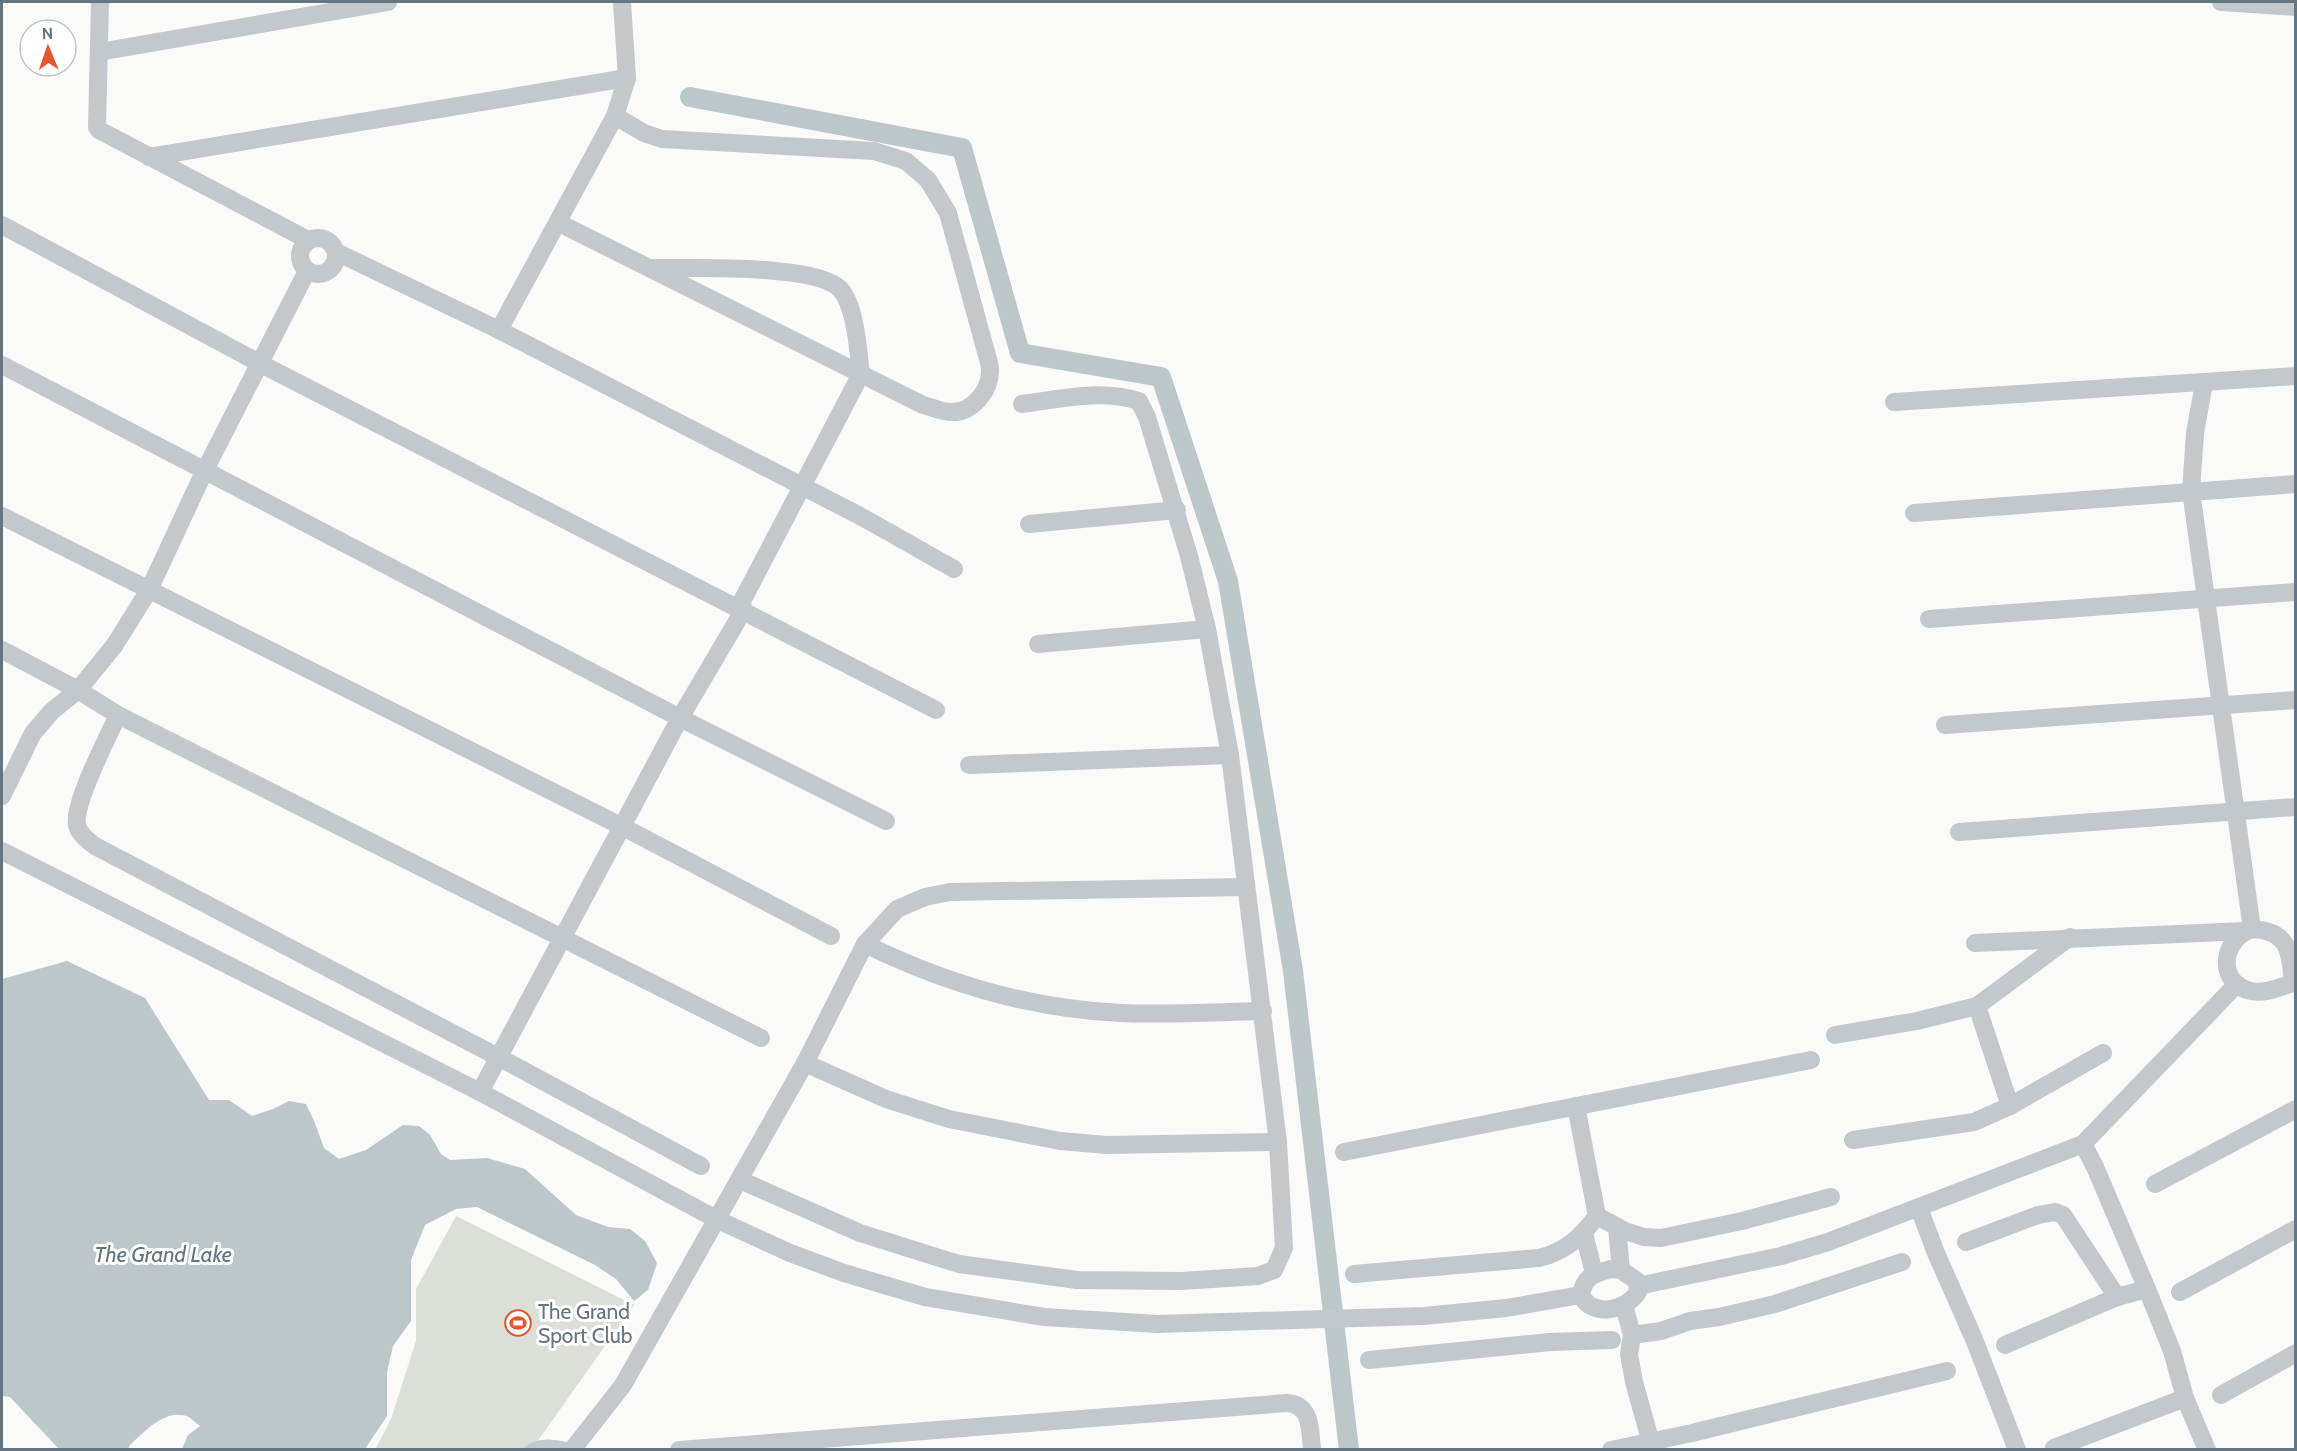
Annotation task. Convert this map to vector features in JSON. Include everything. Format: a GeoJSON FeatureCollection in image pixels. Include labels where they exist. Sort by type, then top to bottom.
{"type":"FeatureCollection","features":[{"type":"Feature","properties":{"kind":"street"},"geometry":{"type":"LineString","coordinates":[[100,2],[98,127],[102,134],[308,240]]}},
{"type":"Feature","properties":{"kind":"street"},"geometry":{"type":"LineString","coordinates":[[99,52],[387,2]]}},
{"type":"Feature","properties":{"kind":"street"},"geometry":{"type":"LineString","coordinates":[[499,330],[615,116],[627,78],[622,2]]}},
{"type":"Feature","properties":{"kind":"street"},"geometry":{"type":"LineString","coordinates":[[2221,2],[2295,7]]}},
{"type":"Feature","properties":{"kind":"street"},"geometry":{"type":"LineString","coordinates":[[149,157],[627,78]]}},
{"type":"Feature","properties":{"kind":"street"},"geometry":{"type":"LineString","coordinates":[[559,223],[923,405],[950,412],[963,410],[974,404],[986,390],[990,372],[948,213],[928,180],[906,161],[874,151],[662,139],[644,133],[615,116]]}},
{"type":"Feature","properties":{"kind":"street"},"geometry":{"type":"LineString","coordinates":[[2,225],[261,364],[936,710]]}},
{"type":"Feature","properties":{"kind":"street"},"geometry":{"type":"LineString","coordinates":[[317,237],[325,238],[333,244],[336,261],[332,269],[315,274],[301,264],[299,255],[302,246],[308,240],[317,237]]}},
{"type":"Feature","properties":{"kind":"street"},"geometry":{"type":"LineString","coordinates":[[336,252],[499,330],[862,517],[954,569]]}},
{"type":"Feature","properties":{"kind":"street"},"geometry":{"type":"LineString","coordinates":[[480,1092],[680,718],[743,611],[742,601],[861,374],[848,303],[840,289],[820,278],[794,272],[650,268]]}},
{"type":"Feature","properties":{"kind":"street"},"geometry":{"type":"LineString","coordinates":[[2,796],[33,733],[52,711],[78,690],[114,646],[149,590],[204,472],[307,270]]}},
{"type":"Feature","properties":{"kind":"street"},"geometry":{"type":"LineString","coordinates":[[2,365],[680,718],[886,821]]}},
{"type":"Feature","properties":{"kind":"street"},"geometry":{"type":"LineString","coordinates":[[1894,402],[2295,376]]}},
{"type":"Feature","properties":{"kind":"street"},"geometry":{"type":"LineString","coordinates":[[2204,383],[2195,433],[2191,491],[2235,811],[2248,930]]}},
{"type":"Feature","properties":{"kind":"street"},"geometry":{"type":"LineString","coordinates":[[740,1180],[860,1233],[959,1264],[1077,1280],[1181,1281],[1258,1276],[1274,1270],[1284,1248],[1278,1142],[1230,755],[1208,629],[1177,510],[1147,417],[1139,400],[1119,395],[1093,394],[1022,404]]}},
{"type":"Feature","properties":{"kind":"street"},"geometry":{"type":"LineString","coordinates":[[1914,513],[2295,484]]}},
{"type":"Feature","properties":{"kind":"street"},"geometry":{"type":"LineString","coordinates":[[1029,524],[1177,510]]}},
{"type":"Feature","properties":{"kind":"street"},"geometry":{"type":"LineString","coordinates":[[2,516],[623,827],[831,936]]}},
{"type":"Feature","properties":{"kind":"street"},"geometry":{"type":"LineString","coordinates":[[1929,619],[2295,592]]}},
{"type":"Feature","properties":{"kind":"street"},"geometry":{"type":"LineString","coordinates":[[1038,644],[1208,629]]}},
{"type":"Feature","properties":{"kind":"street"},"geometry":{"type":"LineString","coordinates":[[2,650],[78,690],[118,715],[564,937],[761,1038]]}},
{"type":"Feature","properties":{"kind":"street"},"geometry":{"type":"LineString","coordinates":[[1945,725],[2295,700]]}},
{"type":"Feature","properties":{"kind":"street"},"geometry":{"type":"LineString","coordinates":[[118,715],[83,793],[77,824],[84,837],[95,846],[702,1166]]}},
{"type":"Feature","properties":{"kind":"street"},"geometry":{"type":"LineString","coordinates":[[969,765],[1230,755]]}},
{"type":"Feature","properties":{"kind":"street"},"geometry":{"type":"LineString","coordinates":[[1959,832],[2295,807]]}},
{"type":"Feature","properties":{"kind":"street"},"geometry":{"type":"LineString","coordinates":[[2,851],[480,1092],[716,1219],[801,1257],[844,1273],[926,1297],[1044,1317],[1158,1324],[1424,1316],[1506,1308],[1581,1295]]}},
{"type":"Feature","properties":{"kind":"street"},"geometry":{"type":"LineString","coordinates":[[573,1449],[623,1385],[805,1063],[865,944],[897,909],[925,897],[950,892],[1246,887]]}},
{"type":"Feature","properties":{"kind":"street"},"geometry":{"type":"LineString","coordinates":[[1975,943],[2070,937],[2248,930],[2269,930],[2283,939],[2290,955],[2294,984],[2264,991],[2250,991],[2237,984],[2228,971],[2226,955],[2232,941],[2248,930]]}},
{"type":"Feature","properties":{"kind":"street"},"geometry":{"type":"LineString","coordinates":[[1835,1035],[1917,1021],[1977,1006],[2070,937]]}},
{"type":"Feature","properties":{"kind":"street"},"geometry":{"type":"LineString","coordinates":[[865,944],[904,963],[959,983],[1019,999],[1120,1013],[1263,1011]]}},
{"type":"Feature","properties":{"kind":"street"},"geometry":{"type":"LineString","coordinates":[[1638,1286],[1781,1256],[1828,1242],[2082,1144],[2237,984]]}},
{"type":"Feature","properties":{"kind":"street"},"geometry":{"type":"LineString","coordinates":[[1977,1006],[2010,1107]]}},
{"type":"Feature","properties":{"kind":"street"},"geometry":{"type":"LineString","coordinates":[[1853,1140],[1974,1122],[2010,1107],[2103,1053]]}},
{"type":"Feature","properties":{"kind":"street"},"geometry":{"type":"LineString","coordinates":[[1344,1152],[1811,1060]]}},
{"type":"Feature","properties":{"kind":"street"},"geometry":{"type":"LineString","coordinates":[[805,1063],[886,1099],[949,1119],[1059,1141],[1107,1145],[1278,1142]]}},
{"type":"Feature","properties":{"kind":"street"},"geometry":{"type":"LineString","coordinates":[[1354,1274],[1539,1258],[1556,1254],[1584,1234],[1597,1216],[1576,1107]]}},
{"type":"Feature","properties":{"kind":"street"},"geometry":{"type":"LineString","coordinates":[[2155,1184],[2295,1109]]}},
{"type":"Feature","properties":{"kind":"street"},"geometry":{"type":"LineString","coordinates":[[2082,1144],[2095,1167],[2147,1289],[2172,1351],[2185,1398],[2207,1449]]}},
{"type":"Feature","properties":{"kind":"street"},"geometry":{"type":"LineString","coordinates":[[1597,1216],[1617,1227],[1644,1237],[1661,1238],[1742,1221],[1831,1197]]}},
{"type":"Feature","properties":{"kind":"street"},"geometry":{"type":"LineString","coordinates":[[1919,1208],[2017,1449]]}},
{"type":"Feature","properties":{"kind":"street"},"geometry":{"type":"LineString","coordinates":[[1966,1242],[2038,1215],[2055,1212],[2063,1215],[2117,1297]]}},
{"type":"Feature","properties":{"kind":"street"},"geometry":{"type":"LineString","coordinates":[[1617,1227],[1621,1270]]}},
{"type":"Feature","properties":{"kind":"street"},"geometry":{"type":"LineString","coordinates":[[2181,1292],[2295,1229]]}},
{"type":"Feature","properties":{"kind":"street"},"geometry":{"type":"LineString","coordinates":[[1584,1234],[1594,1274]]}},
{"type":"Feature","properties":{"kind":"street"},"geometry":{"type":"LineString","coordinates":[[1632,1335],[1661,1331],[1690,1321],[1775,1304],[1902,1262]]}},
{"type":"Feature","properties":{"kind":"street"},"geometry":{"type":"LineString","coordinates":[[1611,1269],[1621,1270],[1637,1281],[1638,1292],[1634,1298],[1624,1305],[1606,1310],[1585,1304],[1581,1295],[1586,1279],[1611,1269]]}},
{"type":"Feature","properties":{"kind":"street"},"geometry":{"type":"LineString","coordinates":[[2005,1345],[2117,1297],[2147,1289]]}},
{"type":"Feature","properties":{"kind":"street"},"geometry":{"type":"LineString","coordinates":[[1624,1305],[1632,1335],[1629,1354],[1651,1446]]}},
{"type":"Feature","properties":{"kind":"street"},"geometry":{"type":"LineString","coordinates":[[1606,1310],[1612,1340],[1629,1354]]}},
{"type":"Feature","properties":{"kind":"street"},"geometry":{"type":"LineString","coordinates":[[1369,1360],[1550,1342],[1612,1340]]}},
{"type":"Feature","properties":{"kind":"street"},"geometry":{"type":"LineString","coordinates":[[2221,1395],[2295,1353]]}},
{"type":"Feature","properties":{"kind":"street"},"geometry":{"type":"LineString","coordinates":[[1611,1449],[1651,1446],[1947,1371]]}},
{"type":"Feature","properties":{"kind":"street"},"geometry":{"type":"LineString","coordinates":[[2054,1448],[2185,1398]]}},
{"type":"Feature","properties":{"kind":"street"},"geometry":{"type":"LineString","coordinates":[[679,1449],[808,1445],[1287,1403],[1299,1405],[1307,1413],[1312,1449]]}},
{"type":"Feature","properties":{"kind":"lane"},"geometry":{"type":"LineString","coordinates":[[528,1449],[550,1443],[573,1449]]}},
{"type":"Feature","properties":{"kind":"shaded area","name":"The Grand Sport Club"},"geometry":{"type":"Polygon","coordinates":[[[456,1216],[634,1305],[532,1449],[375,1450],[391,1419],[416,1341],[416,1289],[456,1216]]]}},
{"type":"Feature","properties":{"kind":"water","name":"The Grand Lake"},"geometry":{"type":"Polygon","coordinates":[[[67,961],[145,998],[209,1100],[229,1100],[252,1116],[289,1101],[306,1104],[324,1148],[339,1159],[366,1150],[403,1125],[419,1126],[430,1135],[441,1154],[450,1160],[487,1158],[525,1169],[576,1215],[608,1227],[630,1229],[645,1241],[657,1263],[648,1290],[634,1301],[616,1279],[595,1265],[477,1207],[456,1209],[425,1225],[411,1260],[411,1321],[393,1346],[387,1372],[387,1416],[365,1449],[182,1449],[188,1435],[200,1426],[189,1417],[172,1415],[156,1422],[128,1449],[59,1449],[10,1397],[2,1396],[2,979],[67,961]]]}},
{"type":"Feature","properties":{"kind":"waterway"},"geometry":{"type":"LineString","coordinates":[[690,97],[962,148],[1020,353],[1161,377],[1228,581],[1293,971],[1349,1450]]}},
{"type":"Feature","properties":{"kind":"place","name":"The Grand Sport Club"},"geometry":{"type":"Point","coordinates":[518,1323]}}]}
